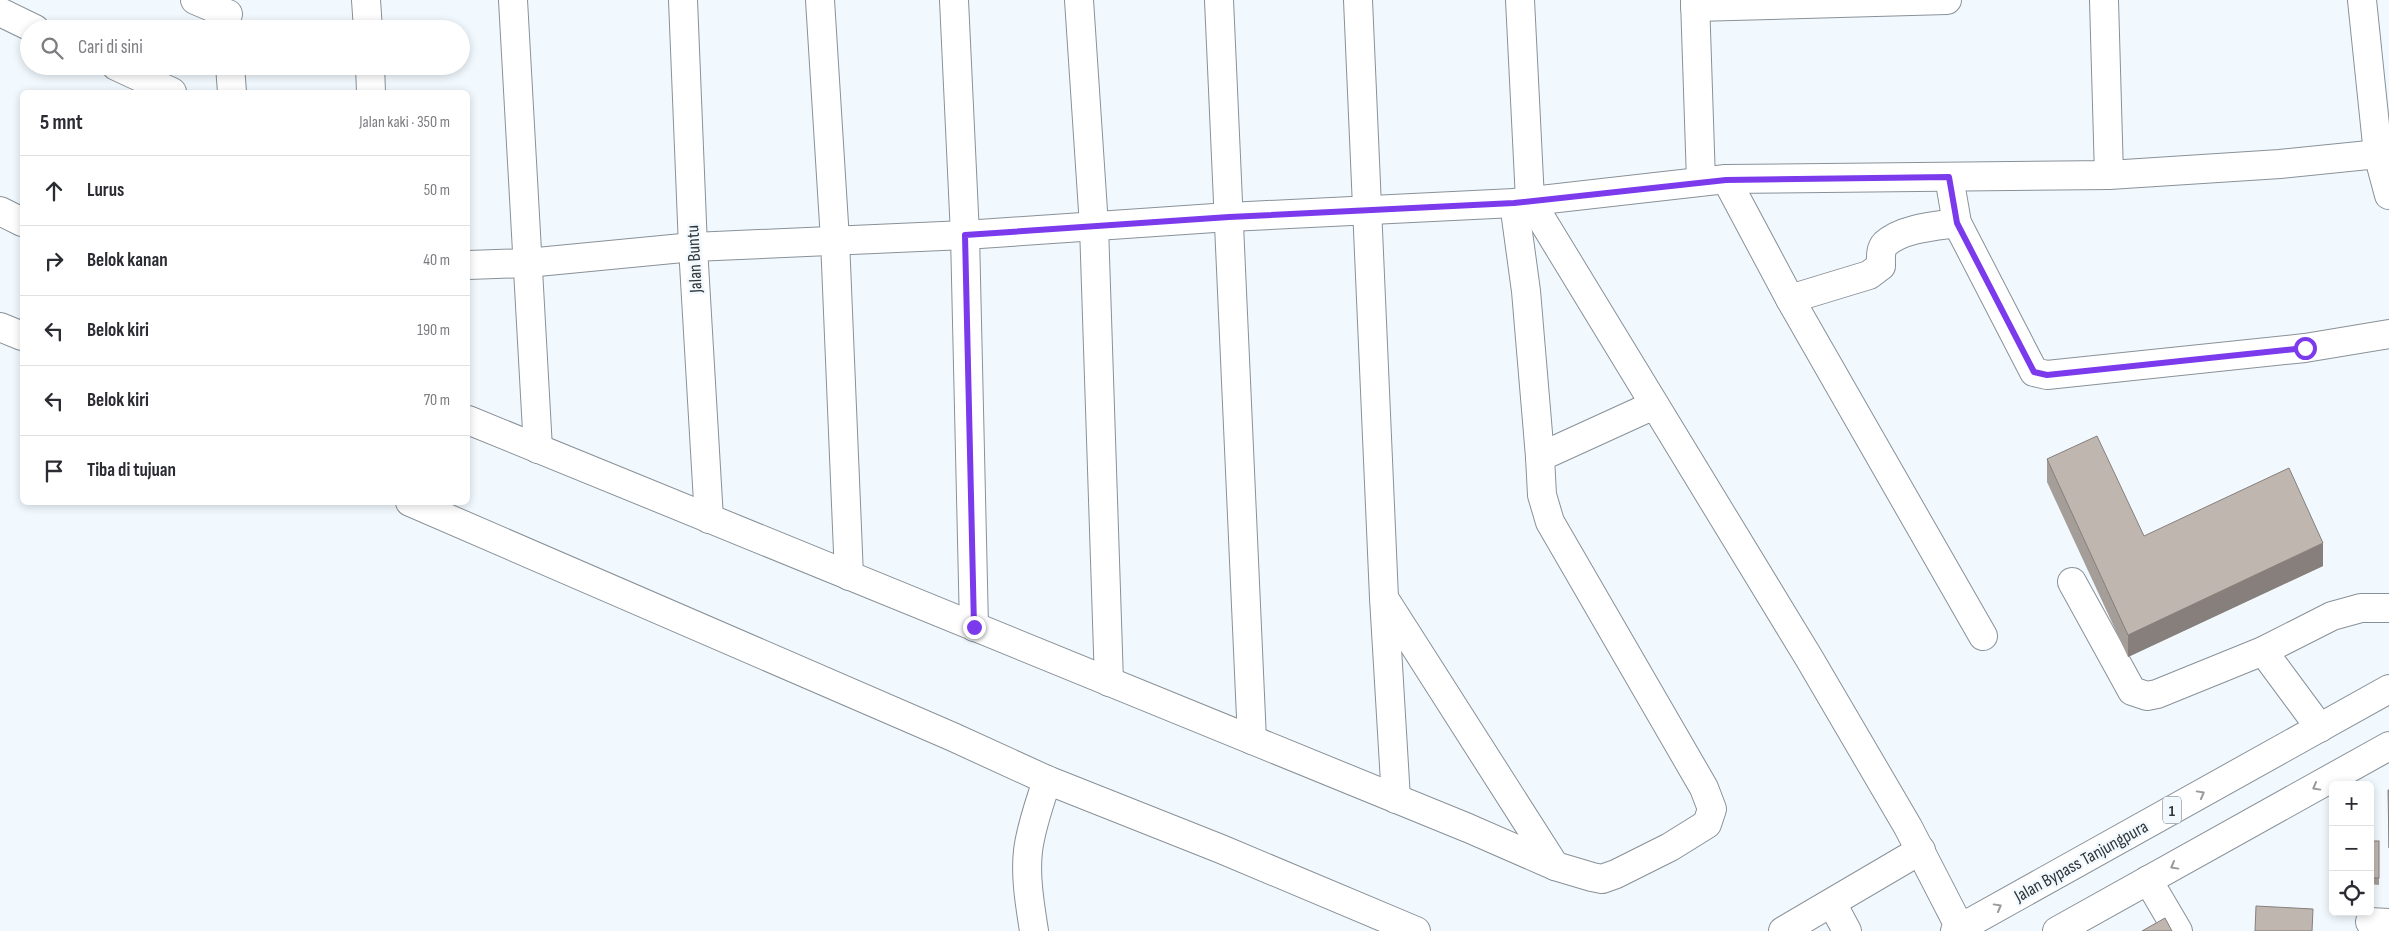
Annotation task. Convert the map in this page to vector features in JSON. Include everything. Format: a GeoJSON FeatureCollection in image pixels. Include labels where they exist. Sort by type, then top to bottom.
{"type":"FeatureCollection","features":[{"type":"Feature","properties":{"kind":"main road"},"geometry":{"type":"LineString","coordinates":[[195,0],[228,14]]}},
{"type":"Feature","properties":{"kind":"main road"},"geometry":{"type":"LineString","coordinates":[[366,0],[367,20]]}},
{"type":"Feature","properties":{"kind":"main road"},"geometry":{"type":"LineString","coordinates":[[512,0],[538,449]]}},
{"type":"Feature","properties":{"kind":"main road","name":"Jalan Buntu"},"geometry":{"type":"LineString","coordinates":[[683,0],[693,246],[709,519]]}},
{"type":"Feature","properties":{"kind":"main road"},"geometry":{"type":"LineString","coordinates":[[820,0],[835,240],[849,576]]}},
{"type":"Feature","properties":{"kind":"main road"},"geometry":{"type":"LineString","coordinates":[[954,0],[965,235],[974,627]]}},
{"type":"Feature","properties":{"kind":"main road"},"geometry":{"type":"LineString","coordinates":[[1079,0],[1094,226],[1109,682]]}},
{"type":"Feature","properties":{"kind":"main road"},"geometry":{"type":"LineString","coordinates":[[1219,0],[1252,740]]}},
{"type":"Feature","properties":{"kind":"main road"},"geometry":{"type":"LineString","coordinates":[[1358,0],[1384,598],[1396,799]]}},
{"type":"Feature","properties":{"kind":"main road"},"geometry":{"type":"LineString","coordinates":[[470,421],[1396,799],[1555,866],[1592,878],[1602,879],[1616,874],[1670,847],[1707,824],[1712,809],[1704,788],[1550,522],[1542,495],[1526,291],[1522,201],[1520,0]]}},
{"type":"Feature","properties":{"kind":"main road"},"geometry":{"type":"LineString","coordinates":[[1947,0],[1695,3],[1714,180],[1790,299],[1983,636]]}},
{"type":"Feature","properties":{"kind":"main road"},"geometry":{"type":"LineString","coordinates":[[2104,0],[2109,175]]}},
{"type":"Feature","properties":{"kind":"main road"},"geometry":{"type":"LineString","coordinates":[[2362,0],[2389,195]]}},
{"type":"Feature","properties":{"kind":"main road"},"geometry":{"type":"LineString","coordinates":[[0,12],[20,22]]}},
{"type":"Feature","properties":{"kind":"main road"},"geometry":{"type":"LineString","coordinates":[[135,75],[168,90]]}},
{"type":"Feature","properties":{"kind":"main road"},"geometry":{"type":"LineString","coordinates":[[231,75],[232,90]]}},
{"type":"Feature","properties":{"kind":"main road"},"geometry":{"type":"LineString","coordinates":[[370,75],[371,90]]}},
{"type":"Feature","properties":{"kind":"main road"},"geometry":{"type":"LineString","coordinates":[[470,265],[527,263],[693,246],[965,235],[1229,217],[1522,201],[1714,180],[2109,175],[2280,164],[2383,153]]}},
{"type":"Feature","properties":{"kind":"main road"},"geometry":{"type":"LineString","coordinates":[[1949,177],[1957,223],[2034,372],[2047,375],[2295,349],[2389,334]]}},
{"type":"Feature","properties":{"kind":"main road"},"geometry":{"type":"LineString","coordinates":[[1522,201],[1654,405],[1809,658],[1921,850],[1958,930]]}},
{"type":"Feature","properties":{"kind":"main road"},"geometry":{"type":"LineString","coordinates":[[0,211],[20,221]]}},
{"type":"Feature","properties":{"kind":"main road"},"geometry":{"type":"LineString","coordinates":[[1790,299],[1869,275],[1881,266],[1882,250],[1886,244],[1911,230],[1957,223]]}},
{"type":"Feature","properties":{"kind":"main road"},"geometry":{"type":"LineString","coordinates":[[0,327],[20,335]]}},
{"type":"Feature","properties":{"kind":"main road"},"geometry":{"type":"LineString","coordinates":[[1540,457],[1654,405]]}},
{"type":"Feature","properties":{"kind":"main road"},"geometry":{"type":"LineString","coordinates":[[417,505],[953,737],[1047,780],[1416,931]]}},
{"type":"Feature","properties":{"kind":"main road"},"geometry":{"type":"LineString","coordinates":[[2072,582],[2132,691],[2147,696],[2157,694],[2263,651],[2332,616],[2361,608],[2389,608]]}},
{"type":"Feature","properties":{"kind":"main road"},"geometry":{"type":"LineString","coordinates":[[1384,598],[1555,866]]}},
{"type":"Feature","properties":{"kind":"main road"},"geometry":{"type":"LineString","coordinates":[[2263,651],[2329,723]]}},
{"type":"Feature","properties":{"kind":"main road","name":"Jalan Bypass Tanjungpura"},"geometry":{"type":"LineString","coordinates":[[2329,723],[2389,680]]}},
{"type":"Feature","properties":{"kind":"main road","name":"Jalan Bypass Tanjungpura"},"geometry":{"type":"LineString","coordinates":[[1958,930],[2389,689]]}},
{"type":"Feature","properties":{"kind":"main road"},"geometry":{"type":"LineString","coordinates":[[2057,931],[2389,746]]}},
{"type":"Feature","properties":{"kind":"main road"},"geometry":{"type":"LineString","coordinates":[[2362,761],[2389,753]]}},
{"type":"Feature","properties":{"kind":"main road"},"geometry":{"type":"LineString","coordinates":[[1034,931],[1027,879],[1028,851],[1032,828],[1047,780]]}},
{"type":"Feature","properties":{"kind":"main road"},"geometry":{"type":"LineString","coordinates":[[1783,931],[1921,850]]}},
{"type":"Feature","properties":{"kind":"main road"},"geometry":{"type":"LineString","coordinates":[[2148,880],[2178,931]]}},
{"type":"Feature","properties":{"kind":"main road"},"geometry":{"type":"LineString","coordinates":[[1832,903],[1847,931]]}},
{"type":"Feature","properties":{"kind":"building"},"geometry":{"type":"Polygon","coordinates":[[[2097,436],[2144,536],[2289,468],[2323,543],[2128,635],[2047,459],[2097,436]]]}},
{"type":"Feature","properties":{"kind":"building"},"geometry":{"type":"Polygon","coordinates":[[[2388,790],[2389,790],[2389,848],[2388,790]]]}},
{"type":"Feature","properties":{"kind":"building"},"geometry":{"type":"Polygon","coordinates":[[[2374,841],[2379,841],[2379,878],[2374,878],[2374,841]]]}},
{"type":"Feature","properties":{"kind":"building"},"geometry":{"type":"Polygon","coordinates":[[[2256,906],[2313,909],[2312,931],[2255,931],[2256,906]]]}},
{"type":"Feature","properties":{"kind":"building"},"geometry":{"type":"Polygon","coordinates":[[[2165,918],[2172,931],[2142,931],[2165,918]]]}},
{"type":"Feature","properties":{"kind":"route"},"geometry":{"type":"LineString","coordinates":[[974,627],[965,235],[1229,217],[1514,203],[1701,181],[1949,177],[1957,223],[2009,328],[2034,372],[2047,375],[2305,348]]}}]}
